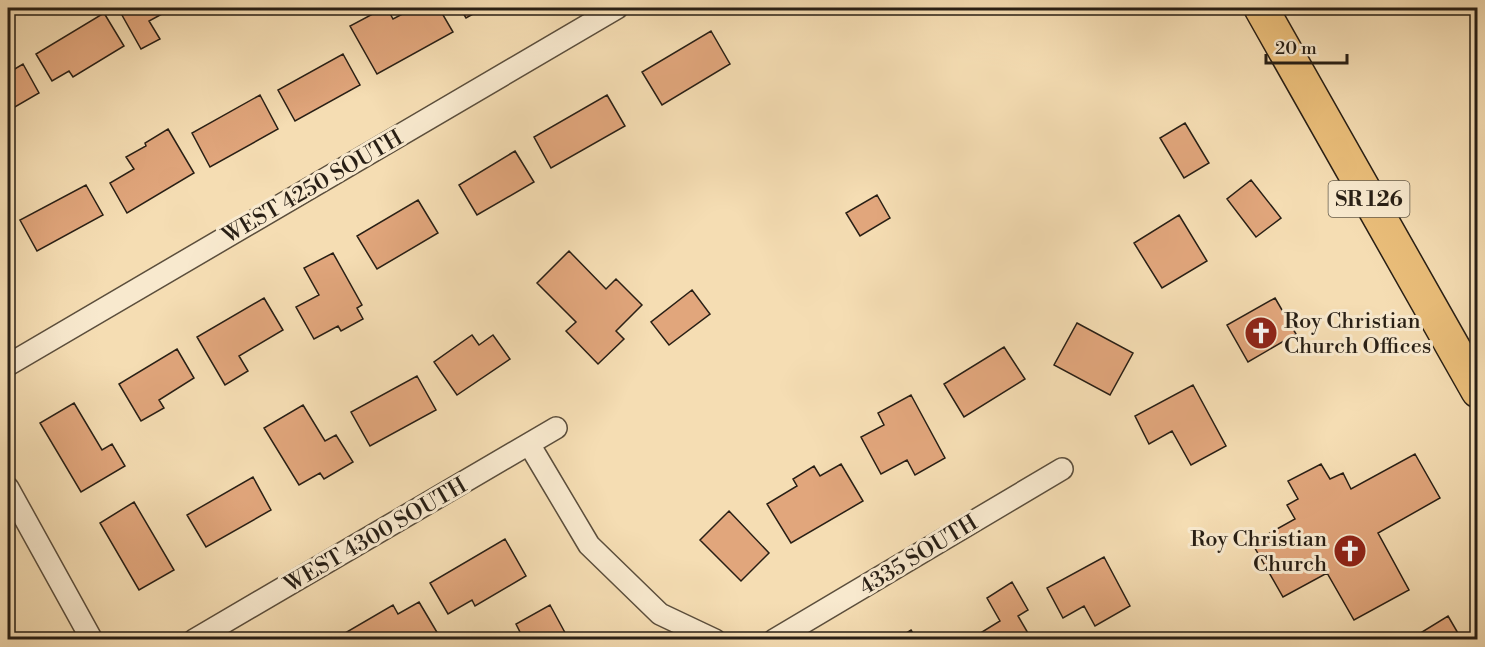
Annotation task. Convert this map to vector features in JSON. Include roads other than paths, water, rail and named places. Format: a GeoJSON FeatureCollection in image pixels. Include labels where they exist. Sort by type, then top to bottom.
{"type":"FeatureCollection","features":[{"type":"Feature","properties":{"kind":"main road","name":"SR 126"},"geometry":{"type":"LineString","coordinates":[[1261,8],[1478,391]]}},
{"type":"Feature","properties":{"kind":"street","name":"WEST 4250 SOUTH"},"geometry":{"type":"LineString","coordinates":[[8,365],[617,8]]}},
{"type":"Feature","properties":{"kind":"street","name":"WEST 4300 SOUTH"},"geometry":{"type":"LineString","coordinates":[[194,639],[556,428]]}},
{"type":"Feature","properties":{"kind":"street"},"geometry":{"type":"LineString","coordinates":[[529,444],[589,545],[660,614],[715,639]]}},
{"type":"Feature","properties":{"kind":"street","name":"4335 SOUTH"},"geometry":{"type":"LineString","coordinates":[[774,639],[1062,469]]}},
{"type":"Feature","properties":{"kind":"street"},"geometry":{"type":"LineString","coordinates":[[8,488],[92,639]]}},
{"type":"Feature","properties":{"kind":"place","name":"Roy Christian Church Offices"},"geometry":{"type":"Point","coordinates":[1261,333]}},
{"type":"Feature","properties":{"kind":"place","name":"Roy Christian Church"},"geometry":{"type":"Point","coordinates":[1350,551]}}]}
